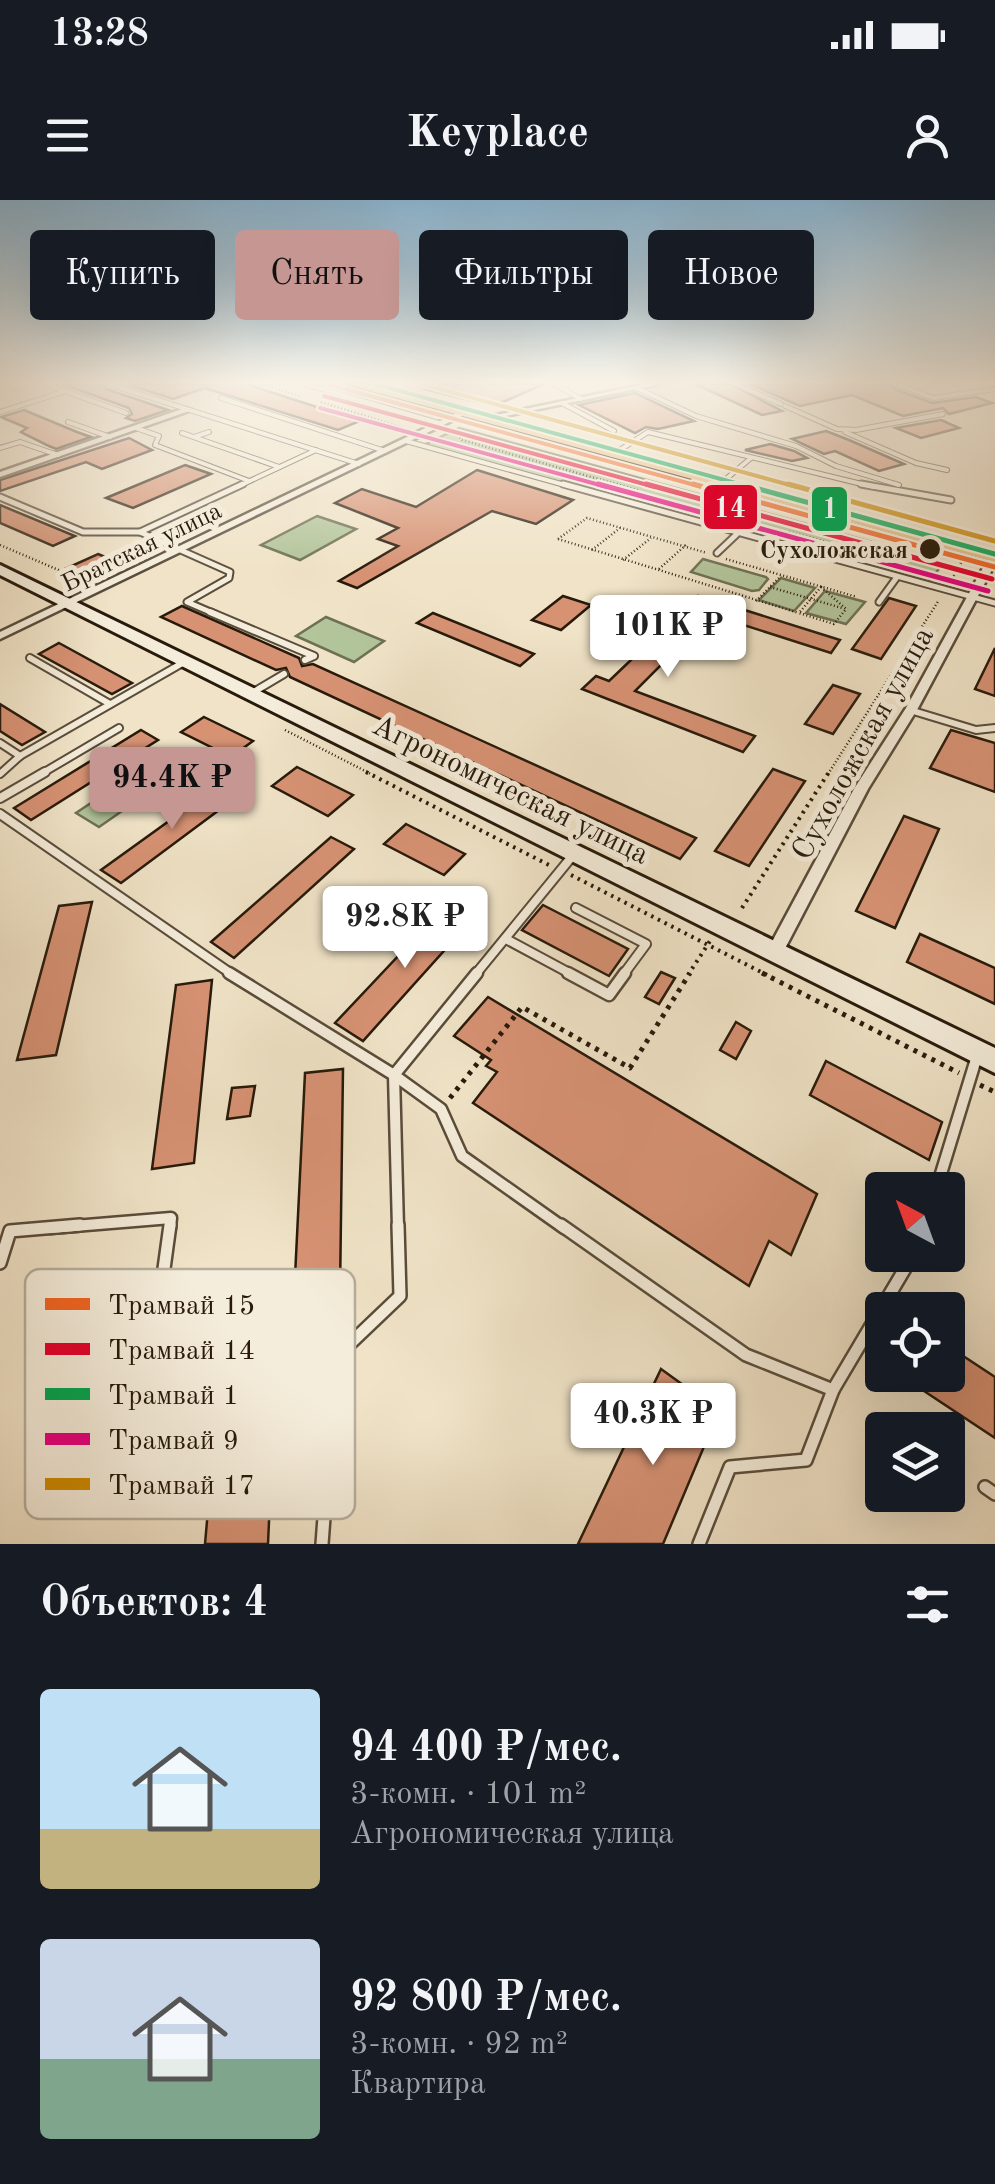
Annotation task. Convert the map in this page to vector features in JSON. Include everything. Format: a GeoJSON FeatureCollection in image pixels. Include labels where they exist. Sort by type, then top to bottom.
{"type":"FeatureCollection","features":[{"type":"Feature","properties":{"kind":"main road"},"geometry":{"type":"LineString","coordinates":[[582,447],[994,557]]}},
{"type":"Feature","properties":{"kind":"street"},"geometry":{"type":"LineString","coordinates":[[0,475],[81,447]]}},
{"type":"Feature","properties":{"kind":"street","name":"Братская улица"},"geometry":{"type":"LineString","coordinates":[[0,636],[395,447]]}},
{"type":"Feature","properties":{"kind":"street","name":"Сухоложская улица"},"geometry":{"type":"LineString","coordinates":[[774,953],[861,789],[910,710],[994,557]]}},
{"type":"Feature","properties":{"kind":"street","name":"Агрономическая улица"},"geometry":{"type":"LineString","coordinates":[[0,569],[252,693],[568,862],[714,935],[774,953],[986,1057]]}},
{"type":"Feature","properties":{"kind":"lane"},"geometry":{"type":"LineString","coordinates":[[34,447],[58,455]]}},
{"type":"Feature","properties":{"kind":"lane"},"geometry":{"type":"LineString","coordinates":[[159,447],[249,481]]}},
{"type":"Feature","properties":{"kind":"lane"},"geometry":{"type":"LineString","coordinates":[[222,447],[279,467]]}},
{"type":"Feature","properties":{"kind":"lane"},"geometry":{"type":"LineString","coordinates":[[306,447],[359,464]]}},
{"type":"Feature","properties":{"kind":"lane"},"geometry":{"type":"LineString","coordinates":[[372,447],[385,451]]}},
{"type":"Feature","properties":{"kind":"lane"},"geometry":{"type":"LineString","coordinates":[[423,447],[995,604]]}},
{"type":"Feature","properties":{"kind":"lane"},"geometry":{"type":"LineString","coordinates":[[612,455],[625,447]]}},
{"type":"Feature","properties":{"kind":"lane"},"geometry":{"type":"LineString","coordinates":[[706,447],[864,485],[924,492]]}},
{"type":"Feature","properties":{"kind":"lane"},"geometry":{"type":"LineString","coordinates":[[797,447],[836,466],[951,500]]}},
{"type":"Feature","properties":{"kind":"lane"},"geometry":{"type":"LineString","coordinates":[[879,447],[916,463],[947,470]]}},
{"type":"Feature","properties":{"kind":"lane"},"geometry":{"type":"LineString","coordinates":[[140,532],[316,450]]}},
{"type":"Feature","properties":{"kind":"lane"},"geometry":{"type":"LineString","coordinates":[[720,484],[751,458]]}},
{"type":"Feature","properties":{"kind":"lane"},"geometry":{"type":"LineString","coordinates":[[0,497],[83,532],[140,532],[230,572],[229,578],[188,602],[314,656],[305,660]]}},
{"type":"Feature","properties":{"kind":"lane"},"geometry":{"type":"LineString","coordinates":[[718,553],[737,534]]}},
{"type":"Feature","properties":{"kind":"lane"},"geometry":{"type":"LineString","coordinates":[[879,602],[897,577]]}},
{"type":"Feature","properties":{"kind":"lane"},"geometry":{"type":"LineString","coordinates":[[30,658],[110,704]]}},
{"type":"Feature","properties":{"kind":"lane"},"geometry":{"type":"LineString","coordinates":[[0,774],[20,756],[186,661]]}},
{"type":"Feature","properties":{"kind":"lane"},"geometry":{"type":"LineString","coordinates":[[252,693],[284,674]]}},
{"type":"Feature","properties":{"kind":"lane"},"geometry":{"type":"LineString","coordinates":[[910,710],[976,730],[995,728]]}},
{"type":"Feature","properties":{"kind":"lane"},"geometry":{"type":"LineString","coordinates":[[0,798],[118,728]]}},
{"type":"Feature","properties":{"kind":"lane"},"geometry":{"type":"LineString","coordinates":[[0,742],[20,756]]}},
{"type":"Feature","properties":{"kind":"lane"},"geometry":{"type":"LineString","coordinates":[[0,814],[183,944],[394,1075],[441,1109],[462,1156],[746,1355],[833,1390]]}},
{"type":"Feature","properties":{"kind":"lane"},"geometry":{"type":"LineString","coordinates":[[355,1339],[400,1296],[394,1075],[568,862]]}},
{"type":"Feature","properties":{"kind":"lane"},"geometry":{"type":"LineString","coordinates":[[506,939],[608,996],[646,944],[576,908]]}},
{"type":"Feature","properties":{"kind":"lane"},"geometry":{"type":"LineString","coordinates":[[942,1172],[970,1079],[986,1057]]}},
{"type":"Feature","properties":{"kind":"lane"},"geometry":{"type":"LineString","coordinates":[[0,1262],[10,1231],[172,1218],[165,1269]]}},
{"type":"Feature","properties":{"kind":"lane"},"geometry":{"type":"LineString","coordinates":[[699,1544],[730,1467],[806,1460],[833,1390],[903,1272]]}},
{"type":"Feature","properties":{"kind":"lane"},"geometry":{"type":"LineString","coordinates":[[322,1544],[324,1519]]}},
{"type":"Feature","properties":{"kind":"path"},"geometry":{"type":"LineString","coordinates":[[485,447],[650,494]]}},
{"type":"Feature","properties":{"kind":"path"},"geometry":{"type":"LineString","coordinates":[[587,518],[558,538],[834,624],[846,609]]}},
{"type":"Feature","properties":{"kind":"path"},"geometry":{"type":"LineString","coordinates":[[592,550],[620,528]]}},
{"type":"Feature","properties":{"kind":"path"},"geometry":{"type":"LineString","coordinates":[[782,530],[876,556]]}},
{"type":"Feature","properties":{"kind":"path"},"geometry":{"type":"LineString","coordinates":[[622,560],[652,537]]}},
{"type":"Feature","properties":{"kind":"path"},"geometry":{"type":"LineString","coordinates":[[656,571],[686,544]]}},
{"type":"Feature","properties":{"kind":"path"},"geometry":{"type":"LineString","coordinates":[[0,546],[101,588]]}},
{"type":"Feature","properties":{"kind":"path"},"geometry":{"type":"LineString","coordinates":[[742,908],[969,550]]}},
{"type":"Feature","properties":{"kind":"path"},"geometry":{"type":"LineString","coordinates":[[756,601],[782,575]]}},
{"type":"Feature","properties":{"kind":"path"},"geometry":{"type":"LineString","coordinates":[[770,587],[846,609]]}},
{"type":"Feature","properties":{"kind":"path"},"geometry":{"type":"LineString","coordinates":[[798,614],[821,588],[846,609]]}},
{"type":"Feature","properties":{"kind":"path"},"geometry":{"type":"LineString","coordinates":[[271,723],[714,935],[995,1092]]}},
{"type":"Feature","properties":{"kind":"path"},"geometry":{"type":"LineString","coordinates":[[441,1109],[522,1007],[630,1068],[714,935]]}},
{"type":"Feature","properties":{"kind":"green space"},"geometry":{"type":"Polygon","coordinates":[[[430,447],[527,447],[943,564],[927,583],[430,447]]]}},
{"type":"Feature","properties":{"kind":"green space"},"geometry":{"type":"Polygon","coordinates":[[[317,516],[356,529],[300,560],[261,545],[317,516]]]}},
{"type":"Feature","properties":{"kind":"green space"},"geometry":{"type":"Polygon","coordinates":[[[703,559],[768,579],[759,590],[752,591],[691,572],[703,559]]]}},
{"type":"Feature","properties":{"kind":"green space"},"geometry":{"type":"Polygon","coordinates":[[[781,578],[815,588],[794,611],[759,600],[781,578]]]}},
{"type":"Feature","properties":{"kind":"green space"},"geometry":{"type":"Polygon","coordinates":[[[825,591],[865,602],[846,624],[806,613],[825,591]]]}},
{"type":"Feature","properties":{"kind":"green space"},"geometry":{"type":"Polygon","coordinates":[[[326,617],[384,641],[354,662],[296,636],[326,617]]]}},
{"type":"Feature","properties":{"kind":"green space"},"geometry":{"type":"Polygon","coordinates":[[[158,758],[181,770],[99,827],[76,813],[158,758]]]}},
{"type":"Feature","properties":{"kind":"building"},"geometry":{"type":"Polygon","coordinates":[[[102,447],[152,450],[102,469],[86,462],[0,491],[0,480],[102,447]]]}},
{"type":"Feature","properties":{"kind":"building"},"geometry":{"type":"Polygon","coordinates":[[[779,447],[807,458],[792,461],[745,450],[779,447]]]}},
{"type":"Feature","properties":{"kind":"building"},"geometry":{"type":"Polygon","coordinates":[[[808,447],[863,447],[904,464],[879,471],[835,451],[824,454],[808,447]]]}},
{"type":"Feature","properties":{"kind":"building"},"geometry":{"type":"Polygon","coordinates":[[[185,465],[211,474],[133,508],[106,498],[185,465]]]}},
{"type":"Feature","properties":{"kind":"building"},"geometry":{"type":"Polygon","coordinates":[[[477,470],[573,500],[536,524],[492,511],[357,588],[339,581],[398,546],[378,539],[398,528],[335,503],[362,489],[416,507],[477,470]]]}},
{"type":"Feature","properties":{"kind":"building"},"geometry":{"type":"Polygon","coordinates":[[[0,505],[75,536],[53,546],[0,523],[0,505]]]}},
{"type":"Feature","properties":{"kind":"building"},"geometry":{"type":"Polygon","coordinates":[[[98,554],[120,563],[89,578],[67,568],[98,554]]]}},
{"type":"Feature","properties":{"kind":"building"},"geometry":{"type":"Polygon","coordinates":[[[563,596],[591,605],[561,630],[532,620],[563,596]]]}},
{"type":"Feature","properties":{"kind":"building"},"geometry":{"type":"Polygon","coordinates":[[[698,596],[723,603],[635,691],[755,736],[743,752],[582,689],[596,676],[609,681],[698,596]]]}},
{"type":"Feature","properties":{"kind":"building"},"geometry":{"type":"Polygon","coordinates":[[[889,598],[916,606],[881,659],[852,649],[889,598]]]}},
{"type":"Feature","properties":{"kind":"building"},"geometry":{"type":"Polygon","coordinates":[[[182,606],[299,658],[302,666],[313,664],[696,838],[680,859],[290,677],[286,668],[276,670],[161,617],[182,606]]]}},
{"type":"Feature","properties":{"kind":"building"},"geometry":{"type":"Polygon","coordinates":[[[735,607],[840,640],[831,653],[731,621],[735,607]]]}},
{"type":"Feature","properties":{"kind":"building"},"geometry":{"type":"Polygon","coordinates":[[[433,613],[534,654],[520,666],[417,623],[433,613]]]}},
{"type":"Feature","properties":{"kind":"building"},"geometry":{"type":"Polygon","coordinates":[[[59,643],[132,683],[112,694],[39,654],[59,643]]]}},
{"type":"Feature","properties":{"kind":"building"},"geometry":{"type":"Polygon","coordinates":[[[995,648],[995,696],[975,689],[995,648]]]}},
{"type":"Feature","properties":{"kind":"building"},"geometry":{"type":"Polygon","coordinates":[[[833,685],[860,694],[833,734],[805,724],[833,685]]]}},
{"type":"Feature","properties":{"kind":"building"},"geometry":{"type":"Polygon","coordinates":[[[0,704],[45,732],[22,745],[0,731],[0,704]]]}},
{"type":"Feature","properties":{"kind":"building"},"geometry":{"type":"Polygon","coordinates":[[[204,717],[253,741],[231,757],[181,732],[204,717]]]}},
{"type":"Feature","properties":{"kind":"building"},"geometry":{"type":"Polygon","coordinates":[[[141,730],[158,740],[31,820],[14,808],[141,730]]]}},
{"type":"Feature","properties":{"kind":"building"},"geometry":{"type":"Polygon","coordinates":[[[951,730],[995,743],[995,792],[930,768],[951,730]]]}},
{"type":"Feature","properties":{"kind":"building"},"geometry":{"type":"Polygon","coordinates":[[[297,767],[353,795],[328,816],[272,786],[297,767]]]}},
{"type":"Feature","properties":{"kind":"building"},"geometry":{"type":"Polygon","coordinates":[[[773,769],[805,781],[749,866],[715,851],[773,769]]]}},
{"type":"Feature","properties":{"kind":"building"},"geometry":{"type":"Polygon","coordinates":[[[226,780],[246,790],[121,883],[101,870],[226,780]]]}},
{"type":"Feature","properties":{"kind":"building"},"geometry":{"type":"Polygon","coordinates":[[[904,816],[939,829],[895,928],[856,911],[904,816]]]}},
{"type":"Feature","properties":{"kind":"building"},"geometry":{"type":"Polygon","coordinates":[[[406,824],[465,854],[444,875],[384,844],[406,824]]]}},
{"type":"Feature","properties":{"kind":"building"},"geometry":{"type":"Polygon","coordinates":[[[331,837],[354,849],[234,958],[211,942],[331,837]]]}},
{"type":"Feature","properties":{"kind":"building"},"geometry":{"type":"Polygon","coordinates":[[[451,900],[477,914],[363,1041],[335,1023],[451,900]]]}},
{"type":"Feature","properties":{"kind":"building"},"geometry":{"type":"Polygon","coordinates":[[[92,902],[56,1055],[17,1060],[59,906],[92,902]]]}},
{"type":"Feature","properties":{"kind":"building"},"geometry":{"type":"Polygon","coordinates":[[[543,905],[628,949],[609,976],[522,930],[543,905]]]}},
{"type":"Feature","properties":{"kind":"building"},"geometry":{"type":"Polygon","coordinates":[[[920,934],[995,968],[995,1004],[907,962],[920,934]]]}},
{"type":"Feature","properties":{"kind":"building"},"geometry":{"type":"Polygon","coordinates":[[[661,972],[675,978],[659,1004],[645,997],[661,972]]]}},
{"type":"Feature","properties":{"kind":"building"},"geometry":{"type":"Polygon","coordinates":[[[212,980],[194,1163],[152,1169],[176,985],[212,980]]]}},
{"type":"Feature","properties":{"kind":"building"},"geometry":{"type":"Polygon","coordinates":[[[488,997],[817,1194],[791,1255],[769,1241],[749,1286],[473,1103],[497,1072],[486,1066],[491,1060],[454,1036],[488,997]]]}},
{"type":"Feature","properties":{"kind":"building"},"geometry":{"type":"Polygon","coordinates":[[[736,1022],[751,1031],[736,1059],[720,1050],[736,1022]]]}},
{"type":"Feature","properties":{"kind":"building"},"geometry":{"type":"Polygon","coordinates":[[[826,1061],[942,1122],[929,1160],[810,1095],[826,1061]]]}},
{"type":"Feature","properties":{"kind":"building"},"geometry":{"type":"Polygon","coordinates":[[[343,1069],[340,1269],[295,1269],[305,1073],[343,1069]]]}},
{"type":"Feature","properties":{"kind":"building"},"geometry":{"type":"Polygon","coordinates":[[[255,1086],[250,1116],[227,1119],[232,1088],[255,1086]]]}},
{"type":"Feature","properties":{"kind":"building"},"geometry":{"type":"Polygon","coordinates":[[[965,1357],[995,1377],[995,1438],[965,1418],[965,1412],[956,1412],[926,1392],[965,1392],[965,1357]]]}},
{"type":"Feature","properties":{"kind":"building"},"geometry":{"type":"Polygon","coordinates":[[[661,1369],[719,1411],[663,1544],[578,1544],[661,1369]]]}},
{"type":"Feature","properties":{"kind":"building"},"geometry":{"type":"Polygon","coordinates":[[[207,1519],[269,1519],[268,1544],[205,1544],[207,1519]]]}},
{"type":"Feature","properties":{"kind":"tram line","name":"9"},"geometry":{"type":"LineString","coordinates":[[461,447],[988,591]]}},
{"type":"Feature","properties":{"kind":"tram line","name":"14"},"geometry":{"type":"LineString","coordinates":[[509,447],[992,579]]}},
{"type":"Feature","properties":{"kind":"tram line","name":"15"},"geometry":{"type":"LineString","coordinates":[[556,447],[995,567]]}},
{"type":"Feature","properties":{"kind":"tram line","name":"1"},"geometry":{"type":"LineString","coordinates":[[604,447],[995,554]]}},
{"type":"Feature","properties":{"kind":"tram line","name":"17"},"geometry":{"type":"LineString","coordinates":[[651,447],[995,541]]}},
{"type":"Feature","properties":{"kind":"place","name":"Сухоложская"},"geometry":{"type":"Point","coordinates":[930,549]}}]}
